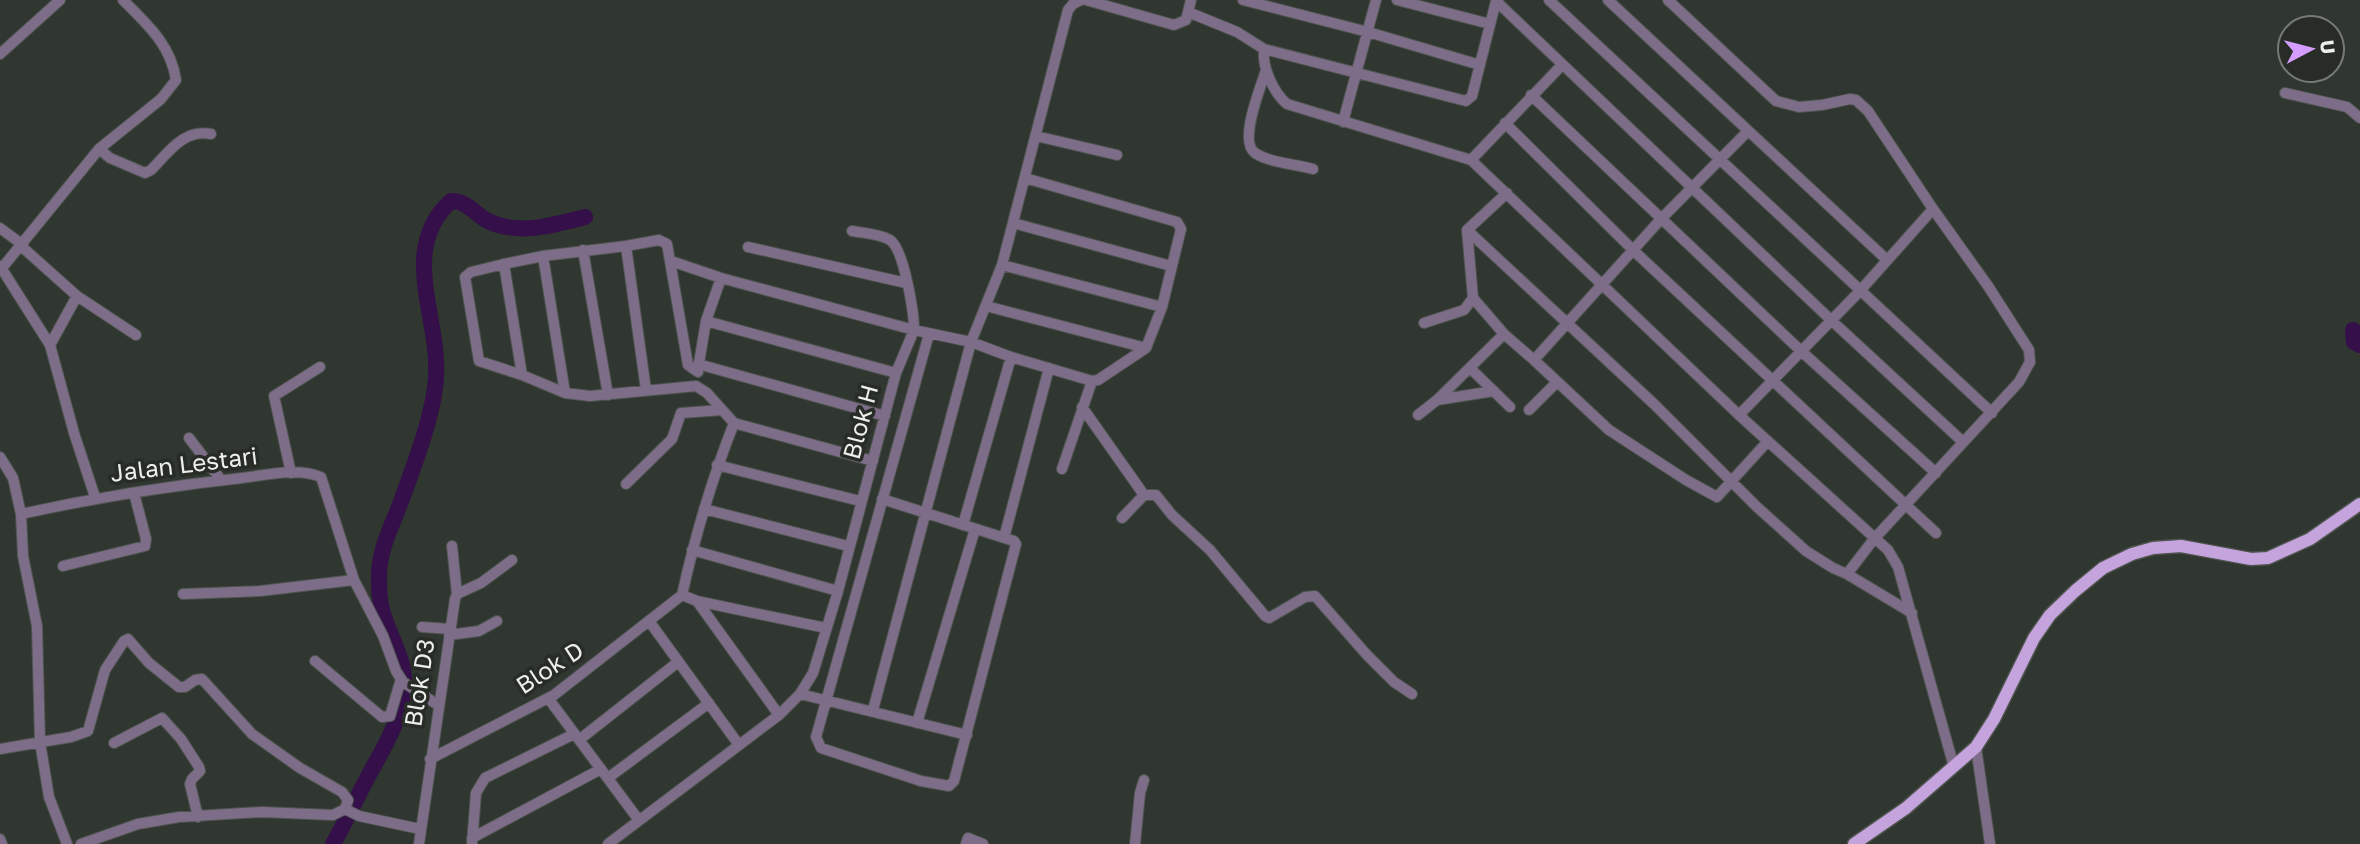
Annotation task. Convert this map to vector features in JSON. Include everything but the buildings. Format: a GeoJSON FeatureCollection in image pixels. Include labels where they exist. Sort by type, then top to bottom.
{"type":"FeatureCollection","features":[{"type":"Feature","properties":{"kind":"main road"},"geometry":{"type":"LineString","coordinates":[[1854,844],[1906,808],[1976,747],[1994,719],[2034,638],[2050,615],[2103,568],[2132,554],[2153,548],[2181,546],[2251,559],[2268,558],[2310,539],[2360,504]]}},
{"type":"Feature","properties":{"kind":"street"},"geometry":{"type":"LineString","coordinates":[[0,54],[60,0]]}},
{"type":"Feature","properties":{"kind":"street"},"geometry":{"type":"LineString","coordinates":[[95,497],[50,345],[1,267],[22,246],[99,149],[161,99],[176,80],[174,63],[160,37],[123,0]]}},
{"type":"Feature","properties":{"kind":"street"},"geometry":{"type":"LineString","coordinates":[[1086,0],[1174,25],[1186,20],[1191,0]]}},
{"type":"Feature","properties":{"kind":"street"},"geometry":{"type":"LineString","coordinates":[[1243,0],[1368,32],[1480,65]]}},
{"type":"Feature","properties":{"kind":"street"},"geometry":{"type":"LineString","coordinates":[[1343,122],[1376,0]]}},
{"type":"Feature","properties":{"kind":"street"},"geometry":{"type":"LineString","coordinates":[[1397,0],[1490,24]]}},
{"type":"Feature","properties":{"kind":"street"},"geometry":{"type":"LineString","coordinates":[[1549,0],[1859,292],[1992,413]]}},
{"type":"Feature","properties":{"kind":"street"},"geometry":{"type":"LineString","coordinates":[[1608,0],[1887,260]]}},
{"type":"Feature","properties":{"kind":"street"},"geometry":{"type":"LineString","coordinates":[[1668,0],[1776,101],[1799,107],[1850,99],[1856,100],[1868,111],[2029,350],[2030,362],[1992,413],[1874,538],[1847,574]]}},
{"type":"Feature","properties":{"kind":"street"},"geometry":{"type":"LineString","coordinates":[[873,710],[971,342],[1002,265],[1072,1]]}},
{"type":"Feature","properties":{"kind":"street"},"geometry":{"type":"LineString","coordinates":[[1188,12],[1237,32],[1264,49],[1466,101],[1472,96],[1497,1],[1561,66],[1963,442]]}},
{"type":"Feature","properties":{"kind":"street"},"geometry":{"type":"LineString","coordinates":[[1264,49],[1266,70],[1280,98],[1287,104],[1471,160],[1739,415],[1888,550],[1898,567],[1912,612],[1954,767]]}},
{"type":"Feature","properties":{"kind":"street"},"geometry":{"type":"LineString","coordinates":[[1471,160],[1561,66]]}},
{"type":"Feature","properties":{"kind":"street"},"geometry":{"type":"LineString","coordinates":[[1266,70],[1253,112],[1248,140],[1252,151],[1313,169]]}},
{"type":"Feature","properties":{"kind":"street"},"geometry":{"type":"LineString","coordinates":[[2285,93],[2347,107],[2360,118]]}},
{"type":"Feature","properties":{"kind":"street"},"geometry":{"type":"LineString","coordinates":[[1531,95],[1801,351],[1936,473]]}},
{"type":"Feature","properties":{"kind":"street"},"geometry":{"type":"LineString","coordinates":[[1505,123],[1634,251],[1936,533]]}},
{"type":"Feature","properties":{"kind":"street"},"geometry":{"type":"LineString","coordinates":[[1534,360],[1661,219],[1748,131]]}},
{"type":"Feature","properties":{"kind":"street"},"geometry":{"type":"LineString","coordinates":[[99,149],[110,158],[145,173],[183,137],[202,132],[211,134]]}},
{"type":"Feature","properties":{"kind":"street"},"geometry":{"type":"LineString","coordinates":[[1036,136],[1117,155]]}},
{"type":"Feature","properties":{"kind":"street"},"geometry":{"type":"LineString","coordinates":[[671,261],[721,278],[929,334],[971,342],[1092,381],[1107,376],[1146,348],[1162,307],[1181,229],[1177,222],[1025,178]]}},
{"type":"Feature","properties":{"kind":"street"},"geometry":{"type":"LineString","coordinates":[[1467,230],[1507,194]]}},
{"type":"Feature","properties":{"kind":"street"},"geometry":{"type":"LineString","coordinates":[[1739,415],[1859,292],[1933,209]]}},
{"type":"Feature","properties":{"kind":"street"},"geometry":{"type":"LineString","coordinates":[[1013,223],[1171,267]]}},
{"type":"Feature","properties":{"kind":"street"},"geometry":{"type":"LineString","coordinates":[[0,229],[77,296],[136,335]]}},
{"type":"Feature","properties":{"kind":"street"},"geometry":{"type":"LineString","coordinates":[[1467,230],[1473,298],[1504,334],[1609,430],[1717,497],[1768,441]]}},
{"type":"Feature","properties":{"kind":"street"},"geometry":{"type":"LineString","coordinates":[[1467,230],[1806,551],[1912,612]]}},
{"type":"Feature","properties":{"kind":"street"},"geometry":{"type":"LineString","coordinates":[[852,231],[890,240],[901,256],[914,316],[914,330]]}},
{"type":"Feature","properties":{"kind":"street"},"geometry":{"type":"LineString","coordinates":[[873,461],[734,423],[707,393],[696,386],[590,396],[565,393],[480,361],[465,277],[467,273],[543,256],[663,241],[667,244],[671,261],[688,365],[885,416]]}},
{"type":"Feature","properties":{"kind":"street"},"geometry":{"type":"LineString","coordinates":[[626,246],[646,390]]}},
{"type":"Feature","properties":{"kind":"street"},"geometry":{"type":"LineString","coordinates":[[748,247],[906,283]]}},
{"type":"Feature","properties":{"kind":"street"},"geometry":{"type":"LineString","coordinates":[[583,250],[608,395]]}},
{"type":"Feature","properties":{"kind":"street"},"geometry":{"type":"LineString","coordinates":[[543,256],[565,393]]}},
{"type":"Feature","properties":{"kind":"street"},"geometry":{"type":"LineString","coordinates":[[503,264],[522,375]]}},
{"type":"Feature","properties":{"kind":"street"},"geometry":{"type":"LineString","coordinates":[[1002,265],[1162,307]]}},
{"type":"Feature","properties":{"kind":"street"},"geometry":{"type":"LineString","coordinates":[[696,386],[706,321],[721,278]]}},
{"type":"Feature","properties":{"kind":"street"},"geometry":{"type":"LineString","coordinates":[[50,345],[77,296]]}},
{"type":"Feature","properties":{"kind":"street"},"geometry":{"type":"LineString","coordinates":[[1424,323],[1464,310],[1473,298]]}},
{"type":"Feature","properties":{"kind":"street"},"geometry":{"type":"LineString","coordinates":[[986,306],[1146,348]]}},
{"type":"Feature","properties":{"kind":"street"},"geometry":{"type":"LineString","coordinates":[[706,321],[896,373]]}},
{"type":"Feature","properties":{"kind":"street","name":"Blok H"},"geometry":{"type":"LineString","coordinates":[[608,844],[779,715],[800,694],[813,673],[838,591],[896,373],[914,330]]}},
{"type":"Feature","properties":{"kind":"street"},"geometry":{"type":"LineString","coordinates":[[882,499],[1014,541],[1016,549],[967,736],[954,781],[949,786],[921,781],[821,748],[816,737],[882,499],[929,334]]}},
{"type":"Feature","properties":{"kind":"street"},"geometry":{"type":"LineString","coordinates":[[1418,415],[1437,400],[1504,334]]}},
{"type":"Feature","properties":{"kind":"street"},"geometry":{"type":"LineString","coordinates":[[963,525],[1011,357]]}},
{"type":"Feature","properties":{"kind":"street"},"geometry":{"type":"LineString","coordinates":[[291,472],[274,396],[320,367]]}},
{"type":"Feature","properties":{"kind":"street"},"geometry":{"type":"LineString","coordinates":[[1004,538],[1049,368]]}},
{"type":"Feature","properties":{"kind":"street"},"geometry":{"type":"LineString","coordinates":[[1469,368],[1510,407]]}},
{"type":"Feature","properties":{"kind":"street"},"geometry":{"type":"LineString","coordinates":[[1062,469],[1092,381]]}},
{"type":"Feature","properties":{"kind":"street"},"geometry":{"type":"LineString","coordinates":[[1530,410],[1557,382]]}},
{"type":"Feature","properties":{"kind":"street"},"geometry":{"type":"LineString","coordinates":[[1437,400],[1494,391]]}},
{"type":"Feature","properties":{"kind":"street"},"geometry":{"type":"LineString","coordinates":[[1082,407],[1144,495]]}},
{"type":"Feature","properties":{"kind":"street"},"geometry":{"type":"LineString","coordinates":[[626,484],[672,439],[681,413],[722,410]]}},
{"type":"Feature","properties":{"kind":"street"},"geometry":{"type":"LineString","coordinates":[[734,423],[704,509],[682,595],[696,601],[826,628]]}},
{"type":"Feature","properties":{"kind":"street"},"geometry":{"type":"LineString","coordinates":[[190,438],[221,480]]}},
{"type":"Feature","properties":{"kind":"street"},"geometry":{"type":"LineString","coordinates":[[0,457],[13,478],[21,514],[23,556],[37,626],[40,742],[50,797],[67,844]]}},
{"type":"Feature","properties":{"kind":"street"},"geometry":{"type":"LineString","coordinates":[[718,465],[860,501]]}},
{"type":"Feature","properties":{"kind":"street","name":"Jalan Lestari"},"geometry":{"type":"LineString","coordinates":[[21,514],[95,497],[221,480],[291,472],[307,472],[321,477],[354,580],[402,680]]}},
{"type":"Feature","properties":{"kind":"street"},"geometry":{"type":"LineString","coordinates":[[63,566],[145,546],[146,539],[134,493]]}},
{"type":"Feature","properties":{"kind":"street"},"geometry":{"type":"LineString","coordinates":[[1122,518],[1144,495],[1156,495],[1172,515],[1210,550],[1265,616],[1269,618],[1305,597],[1315,596],[1367,655],[1394,682],[1412,694]]}},
{"type":"Feature","properties":{"kind":"street"},"geometry":{"type":"LineString","coordinates":[[704,509],[848,546]]}},
{"type":"Feature","properties":{"kind":"street"},"geometry":{"type":"LineString","coordinates":[[917,723],[975,529]]}},
{"type":"Feature","properties":{"kind":"street","name":"Blok D3"},"geometry":{"type":"LineString","coordinates":[[419,844],[449,632],[457,594],[452,546]]}},
{"type":"Feature","properties":{"kind":"street"},"geometry":{"type":"LineString","coordinates":[[692,550],[838,591]]}},
{"type":"Feature","properties":{"kind":"street"},"geometry":{"type":"LineString","coordinates":[[457,594],[481,583],[512,559]]}},
{"type":"Feature","properties":{"kind":"street"},"geometry":{"type":"LineString","coordinates":[[183,594],[260,591],[354,580]]}},
{"type":"Feature","properties":{"kind":"street","name":"Blok D"},"geometry":{"type":"LineString","coordinates":[[430,758],[548,698],[599,662],[682,595]]}},
{"type":"Feature","properties":{"kind":"street"},"geometry":{"type":"LineString","coordinates":[[696,601],[779,715]]}},
{"type":"Feature","properties":{"kind":"street"},"geometry":{"type":"LineString","coordinates":[[422,627],[449,632],[479,631],[497,621]]}},
{"type":"Feature","properties":{"kind":"street"},"geometry":{"type":"LineString","coordinates":[[649,621],[739,745]]}},
{"type":"Feature","properties":{"kind":"street"},"geometry":{"type":"LineString","coordinates":[[0,749],[71,737],[88,731],[105,670],[128,639],[149,663],[179,687],[202,679],[252,734],[300,768],[342,792],[348,800],[346,810]]}},
{"type":"Feature","properties":{"kind":"street"},"geometry":{"type":"LineString","coordinates":[[315,661],[382,717],[390,716],[402,680],[438,705]]}},
{"type":"Feature","properties":{"kind":"street"},"geometry":{"type":"LineString","coordinates":[[472,841],[476,793],[485,778],[577,737],[678,662]]}},
{"type":"Feature","properties":{"kind":"street"},"geometry":{"type":"LineString","coordinates":[[800,694],[873,710],[967,736]]}},
{"type":"Feature","properties":{"kind":"street"},"geometry":{"type":"LineString","coordinates":[[548,698],[639,819]]}},
{"type":"Feature","properties":{"kind":"street"},"geometry":{"type":"LineString","coordinates":[[472,841],[604,774],[709,703]]}},
{"type":"Feature","properties":{"kind":"street"},"geometry":{"type":"LineString","coordinates":[[114,743],[162,718],[181,739],[200,767],[190,784],[198,817]]}},
{"type":"Feature","properties":{"kind":"street"},"geometry":{"type":"LineString","coordinates":[[1976,747],[1990,844]]}},
{"type":"Feature","properties":{"kind":"street"},"geometry":{"type":"LineString","coordinates":[[1135,844],[1140,793],[1144,780]]}},
{"type":"Feature","properties":{"kind":"street"},"geometry":{"type":"LineString","coordinates":[[81,844],[138,824],[179,817],[262,812],[333,816],[346,810],[359,816],[420,829]]}},
{"type":"Feature","properties":{"kind":"street"},"geometry":{"type":"LineString","coordinates":[[966,844],[968,838],[983,844]]}},
{"type":"Feature","properties":{"kind":"waterway"},"geometry":{"type":"LineString","coordinates":[[333,844],[390,736],[403,696],[404,674],[382,611],[379,574],[384,547],[422,441],[434,392],[436,354],[424,262],[427,240],[435,220],[451,201],[466,205],[488,221],[512,228],[536,228],[585,217]]}},
{"type":"Feature","properties":{"kind":"waterway"},"geometry":{"type":"LineString","coordinates":[[2353,330],[2354,342],[2360,345]]}}]}
